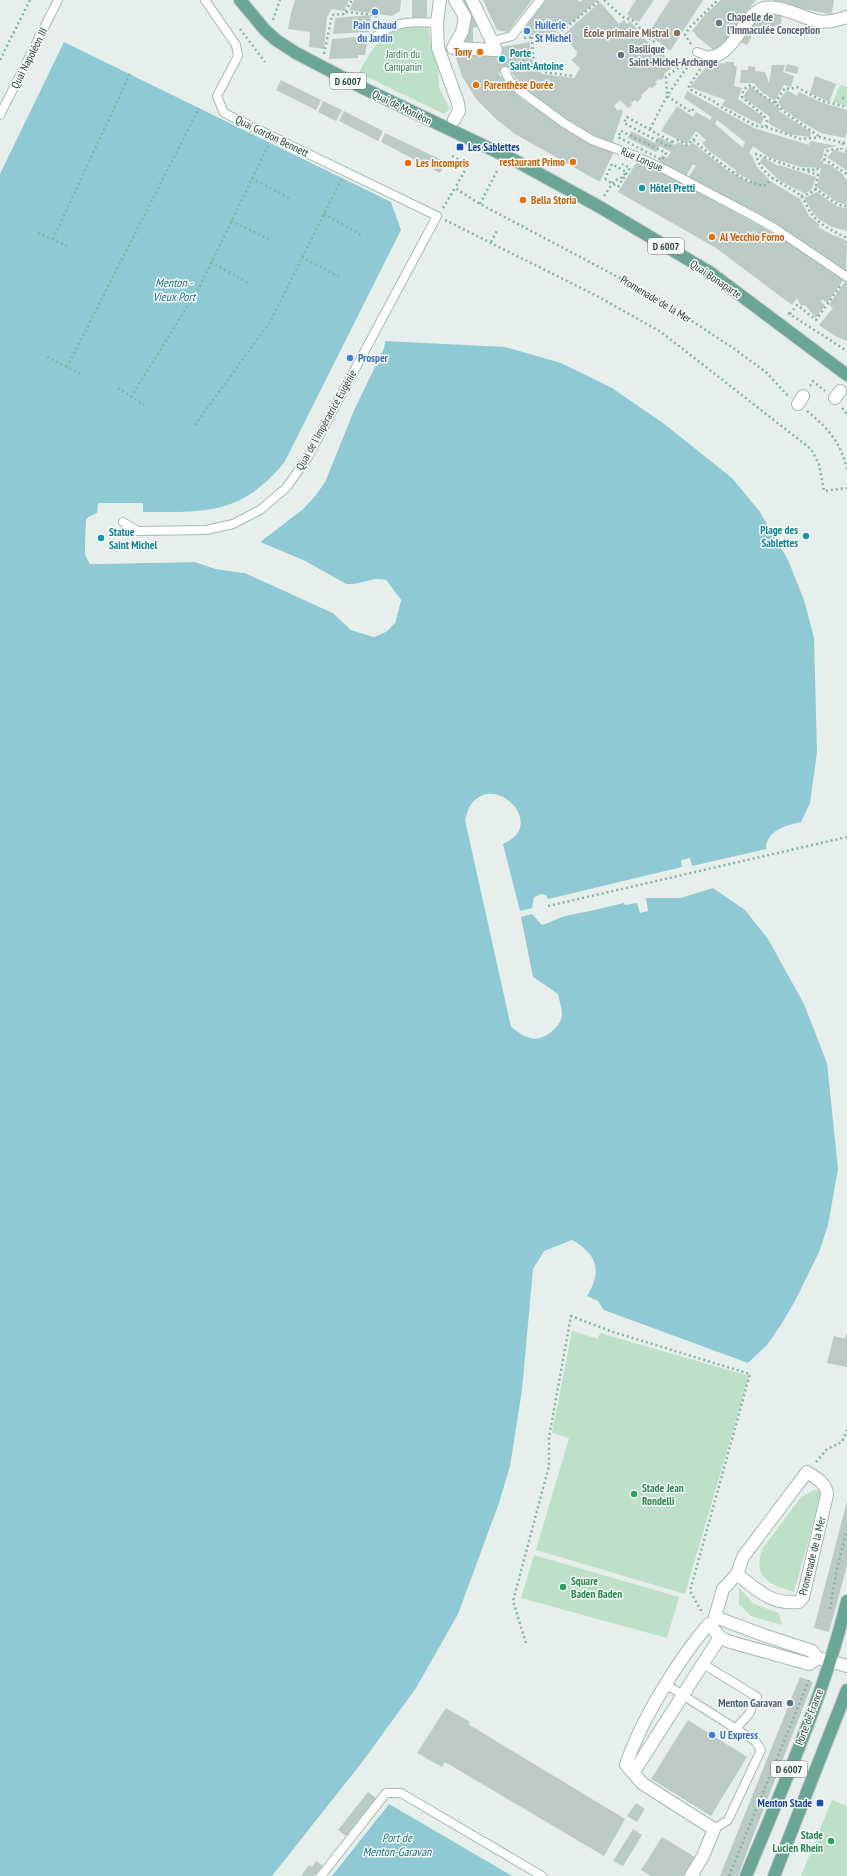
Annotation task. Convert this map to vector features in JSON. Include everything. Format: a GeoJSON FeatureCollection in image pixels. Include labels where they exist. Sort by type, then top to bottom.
{"type":"FeatureCollection","features":[{"type":"Feature","properties":{"kind":"main road","name":"Quai de Monléon"},"geometry":{"type":"LineString","coordinates":[[240,0],[265,30],[276,40],[296,53],[471,141]]}},
{"type":"Feature","properties":{"kind":"main road","name":"Quai Bonaparte"},"geometry":{"type":"LineString","coordinates":[[471,141],[516,161],[598,206],[710,272],[847,375]]}},
{"type":"Feature","properties":{"kind":"main road","name":"Porte de France"},"geometry":{"type":"LineString","coordinates":[[746,1876],[831,1662],[847,1601]]}},
{"type":"Feature","properties":{"kind":"main road","name":"D 6007"},"geometry":{"type":"LineString","coordinates":[[774,1876],[847,1690]]}},
{"type":"Feature","properties":{"kind":"street"},"geometry":{"type":"LineString","coordinates":[[440,0],[436,23],[438,48],[458,103],[459,111],[454,120]]}},
{"type":"Feature","properties":{"kind":"street"},"geometry":{"type":"LineString","coordinates":[[456,0],[465,17],[462,32],[453,48],[496,50],[472,0]]}},
{"type":"Feature","properties":{"kind":"street"},"geometry":{"type":"LineString","coordinates":[[708,59],[723,53],[755,13],[763,8],[779,9],[817,21],[832,22],[847,17]]}},
{"type":"Feature","properties":{"kind":"street"},"geometry":{"type":"LineString","coordinates":[[691,1876],[704,1856],[714,1829],[643,1784],[626,1765],[631,1752],[667,1685],[695,1640],[712,1620],[723,1590],[737,1574],[743,1557],[808,1472]]}},
{"type":"Feature","properties":{"kind":"street","name":"Promenade de la Mer"},"geometry":{"type":"LineString","coordinates":[[737,1574],[764,1596],[791,1603],[800,1602],[803,1597],[827,1495],[826,1487],[808,1472]]}},
{"type":"Feature","properties":{"kind":"street"},"geometry":{"type":"LineString","coordinates":[[712,1620],[724,1639],[809,1664],[818,1658]]}},
{"type":"Feature","properties":{"kind":"street"},"geometry":{"type":"LineString","coordinates":[[712,1620],[812,1651],[818,1658],[847,1666]]}},
{"type":"Feature","properties":{"kind":"street"},"geometry":{"type":"LineString","coordinates":[[633,1773],[703,1664],[724,1639]]}},
{"type":"Feature","properties":{"kind":"lane","name":"Quai Napoléon III"},"geometry":{"type":"LineString","coordinates":[[0,116],[58,0]]}},
{"type":"Feature","properties":{"kind":"lane","name":"Quai Gordon Bennett"},"geometry":{"type":"LineString","coordinates":[[205,0],[236,45],[238,56],[217,96],[224,113],[437,216]]}},
{"type":"Feature","properties":{"kind":"lane"},"geometry":{"type":"LineString","coordinates":[[477,0],[499,44],[512,36],[540,0]]}},
{"type":"Feature","properties":{"kind":"lane"},"geometry":{"type":"LineString","coordinates":[[375,37],[385,30],[413,21],[436,23]]}},
{"type":"Feature","properties":{"kind":"lane"},"geometry":{"type":"LineString","coordinates":[[697,52],[708,59]]}},
{"type":"Feature","properties":{"kind":"lane","name":"Rue Longue"},"geometry":{"type":"LineString","coordinates":[[505,71],[509,80],[519,90],[592,140],[636,156],[668,170],[776,229],[847,277]]}},
{"type":"Feature","properties":{"kind":"lane","name":"Quai de l'Impératrice Eugénie"},"geometry":{"type":"LineString","coordinates":[[122,522],[138,531],[206,530],[233,524],[260,510],[286,488],[308,457],[437,216]]}},
{"type":"Feature","properties":{"kind":"lane"},"geometry":{"type":"LineString","coordinates":[[703,1664],[757,1697],[749,1714],[736,1728]]}},
{"type":"Feature","properties":{"kind":"lane"},"geometry":{"type":"LineString","coordinates":[[667,1685],[682,1696],[755,1741],[761,1750],[728,1820],[714,1829]]}},
{"type":"Feature","properties":{"kind":"lane"},"geometry":{"type":"LineString","coordinates":[[321,1876],[386,1793],[401,1793],[542,1876]]}},
{"type":"Feature","properties":{"kind":"path"},"geometry":{"type":"LineString","coordinates":[[0,60],[30,0]]}},
{"type":"Feature","properties":{"kind":"path"},"geometry":{"type":"LineString","coordinates":[[275,14],[280,0]]}},
{"type":"Feature","properties":{"kind":"path"},"geometry":{"type":"LineString","coordinates":[[346,12],[352,0]]}},
{"type":"Feature","properties":{"kind":"path"},"geometry":{"type":"LineString","coordinates":[[512,36],[521,39],[558,35],[600,0]]}},
{"type":"Feature","properties":{"kind":"path"},"geometry":{"type":"LineString","coordinates":[[604,0],[623,17],[634,21],[646,36],[658,44]]}},
{"type":"Feature","properties":{"kind":"path"},"geometry":{"type":"LineString","coordinates":[[651,128],[668,96],[697,52],[685,36],[689,28],[718,0]]}},
{"type":"Feature","properties":{"kind":"path"},"geometry":{"type":"LineString","coordinates":[[323,58],[332,15],[344,14],[346,12],[374,15],[385,30]]}},
{"type":"Feature","properties":{"kind":"path"},"geometry":{"type":"LineString","coordinates":[[239,28],[265,62]]}},
{"type":"Feature","properties":{"kind":"path"},"geometry":{"type":"LineString","coordinates":[[532,37],[533,57],[543,72],[573,76]]}},
{"type":"Feature","properties":{"kind":"path"},"geometry":{"type":"LineString","coordinates":[[708,59],[689,86],[689,89],[756,126],[766,127],[801,139],[820,137]]}},
{"type":"Feature","properties":{"kind":"path"},"geometry":{"type":"LineString","coordinates":[[688,67],[679,67],[666,77],[668,96],[691,112],[694,108]]}},
{"type":"Feature","properties":{"kind":"path"},"geometry":{"type":"LineString","coordinates":[[52,240],[130,74]]}},
{"type":"Feature","properties":{"kind":"path"},"geometry":{"type":"LineString","coordinates":[[766,127],[767,120],[742,97],[742,91],[747,86],[751,85],[763,96],[775,103],[787,114],[820,137],[843,143],[847,142]]}},
{"type":"Feature","properties":{"kind":"path"},"geometry":{"type":"LineString","coordinates":[[775,103],[786,88],[790,89],[798,87],[822,101],[847,107]]}},
{"type":"Feature","properties":{"kind":"path"},"geometry":{"type":"LineString","coordinates":[[842,98],[847,99]]}},
{"type":"Feature","properties":{"kind":"path"},"geometry":{"type":"LineString","coordinates":[[67,367],[199,108]]}},
{"type":"Feature","properties":{"kind":"path"},"geometry":{"type":"LineString","coordinates":[[672,142],[651,128],[627,117],[624,123],[669,147],[672,142],[678,140],[687,145],[697,135]]}},
{"type":"Feature","properties":{"kind":"path"},"geometry":{"type":"LineString","coordinates":[[618,137],[621,131],[666,153]]}},
{"type":"Feature","properties":{"kind":"path"},"geometry":{"type":"LineString","coordinates":[[644,142],[646,136]]}},
{"type":"Feature","properties":{"kind":"path"},"geometry":{"type":"LineString","coordinates":[[693,140],[734,173],[749,181],[764,186],[772,178]]}},
{"type":"Feature","properties":{"kind":"path"},"geometry":{"type":"LineString","coordinates":[[131,397],[199,288],[270,142]]}},
{"type":"Feature","properties":{"kind":"path"},"geometry":{"type":"LineString","coordinates":[[843,143],[841,150],[835,148],[827,151],[824,159],[847,174]]}},
{"type":"Feature","properties":{"kind":"path"},"geometry":{"type":"LineString","coordinates":[[801,196],[815,191],[818,175],[756,154],[758,163],[772,178],[801,196],[812,215],[820,222],[847,238]]}},
{"type":"Feature","properties":{"kind":"path"},"geometry":{"type":"LineString","coordinates":[[452,156],[468,165],[437,216],[597,296],[661,332],[812,449],[819,464],[824,491],[847,488]]}},
{"type":"Feature","properties":{"kind":"path"},"geometry":{"type":"LineString","coordinates":[[603,198],[614,181],[623,177],[626,172],[612,164],[605,179],[618,186],[630,168]]}},
{"type":"Feature","properties":{"kind":"path"},"geometry":{"type":"LineString","coordinates":[[800,169],[817,170],[818,168]]}},
{"type":"Feature","properties":{"kind":"path"},"geometry":{"type":"LineString","coordinates":[[480,204],[497,171]]}},
{"type":"Feature","properties":{"kind":"path"},"geometry":{"type":"LineString","coordinates":[[252,178],[289,198]]}},
{"type":"Feature","properties":{"kind":"path"},"geometry":{"type":"LineString","coordinates":[[195,425],[270,322],[342,178]]}},
{"type":"Feature","properties":{"kind":"path","name":"Promenade de la Mer"},"geometry":{"type":"LineString","coordinates":[[455,188],[480,204],[654,296],[733,348],[767,373],[788,397],[800,400],[834,436],[843,454],[847,470]]}},
{"type":"Feature","properties":{"kind":"path"},"geometry":{"type":"LineString","coordinates":[[815,188],[838,204],[847,206]]}},
{"type":"Feature","properties":{"kind":"path"},"geometry":{"type":"LineString","coordinates":[[324,214],[360,235]]}},
{"type":"Feature","properties":{"kind":"path"},"geometry":{"type":"LineString","coordinates":[[231,221],[269,238]]}},
{"type":"Feature","properties":{"kind":"path"},"geometry":{"type":"LineString","coordinates":[[491,242],[498,229]]}},
{"type":"Feature","properties":{"kind":"path"},"geometry":{"type":"LineString","coordinates":[[38,233],[67,246]]}},
{"type":"Feature","properties":{"kind":"path"},"geometry":{"type":"LineString","coordinates":[[302,256],[339,277]]}},
{"type":"Feature","properties":{"kind":"path"},"geometry":{"type":"LineString","coordinates":[[211,262],[248,283]]}},
{"type":"Feature","properties":{"kind":"path"},"geometry":{"type":"LineString","coordinates":[[790,314],[796,305],[816,320],[847,277]]}},
{"type":"Feature","properties":{"kind":"path"},"geometry":{"type":"LineString","coordinates":[[47,357],[83,375]]}},
{"type":"Feature","properties":{"kind":"path"},"geometry":{"type":"LineString","coordinates":[[118,388],[144,405]]}},
{"type":"Feature","properties":{"kind":"path"},"geometry":{"type":"LineString","coordinates":[[548,906],[847,836]]}},
{"type":"Feature","properties":{"kind":"path"},"geometry":{"type":"LineString","coordinates":[[526,1643],[513,1601],[549,1466],[549,1436],[571,1316],[613,1332],[750,1374],[690,1591],[712,1620]]}},
{"type":"Feature","properties":{"kind":"path"},"geometry":{"type":"LineString","coordinates":[[808,1472],[827,1449],[842,1442],[847,1430]]}},
{"type":"Feature","properties":{"kind":"path"},"geometry":{"type":"LineString","coordinates":[[829,1615],[837,1568],[847,1530]]}},
{"type":"Feature","properties":{"kind":"path"},"geometry":{"type":"LineString","coordinates":[[729,1876],[803,1692],[813,1675]]}},
{"type":"Feature","properties":{"kind":"green space","name":"Jardin du Campanin"},"geometry":{"type":"Polygon","coordinates":[[[428,25],[431,46],[438,69],[439,88],[450,109],[444,114],[359,73],[372,51],[384,37],[392,32],[413,26],[428,25]]]}},
{"type":"Feature","properties":{"kind":"green space"},"geometry":{"type":"Polygon","coordinates":[[[840,85],[847,87],[847,106],[833,102],[840,85]]]}},
{"type":"Feature","properties":{"kind":"green space","name":"Stade Jean Rondelli"},"geometry":{"type":"Polygon","coordinates":[[[572,1331],[598,1339],[600,1333],[749,1376],[685,1594],[536,1550],[569,1438],[552,1433],[572,1331]]]}},
{"type":"Feature","properties":{"kind":"green space"},"geometry":{"type":"Polygon","coordinates":[[[814,1490],[822,1491],[794,1592],[770,1583],[765,1578],[761,1573],[759,1566],[760,1558],[763,1548],[801,1497],[814,1490]]]}},
{"type":"Feature","properties":{"kind":"green space"},"geometry":{"type":"Polygon","coordinates":[[[534,1555],[679,1597],[667,1638],[521,1598],[534,1555]]]}},
{"type":"Feature","properties":{"kind":"green space"},"geometry":{"type":"Polygon","coordinates":[[[739,1588],[754,1604],[779,1613],[782,1625],[751,1616],[739,1604],[739,1588]]]}},
{"type":"Feature","properties":{"kind":"green space","name":"Stade Lucien Rhein"},"geometry":{"type":"Polygon","coordinates":[[[832,1800],[847,1806],[847,1876],[801,1876],[832,1800]]]}},
{"type":"Feature","properties":{"kind":"water","name":"Menton - Vieux Port"},"geometry":{"type":"Polygon","coordinates":[[[64,42],[391,202],[401,230],[284,463],[268,480],[252,493],[221,507],[186,512],[143,512],[143,503],[98,503],[97,513],[86,520],[85,554],[90,564],[195,562],[216,569],[245,573],[333,613],[351,630],[374,637],[395,623],[401,600],[386,580],[376,579],[355,584],[346,584],[305,561],[260,542],[303,509],[325,482],[354,410],[384,348],[385,341],[505,347],[561,363],[612,388],[663,423],[732,478],[760,512],[788,560],[804,600],[814,638],[817,752],[810,803],[801,822],[784,827],[773,833],[767,843],[766,849],[692,866],[690,858],[681,860],[682,867],[548,899],[546,895],[541,894],[534,897],[532,908],[520,911],[503,844],[513,838],[520,829],[521,820],[518,811],[512,803],[504,797],[495,794],[485,794],[472,803],[465,820],[511,1027],[527,1037],[535,1039],[550,1033],[555,1029],[561,1020],[562,1012],[558,994],[533,977],[521,917],[532,914],[542,925],[565,916],[624,903],[625,905],[637,903],[640,913],[648,911],[646,898],[681,898],[713,888],[745,910],[768,939],[804,1004],[827,1063],[838,1169],[828,1225],[819,1252],[796,1299],[781,1325],[767,1345],[748,1363],[604,1310],[598,1301],[587,1296],[595,1279],[595,1264],[587,1251],[581,1245],[572,1240],[544,1251],[533,1269],[522,1390],[510,1466],[499,1503],[458,1614],[416,1688],[363,1761],[272,1876],[0,1876],[0,174],[64,42]]]}},
{"type":"Feature","properties":{"kind":"water","name":"Port de Menton-Garavan"},"geometry":{"type":"Polygon","coordinates":[[[389,1804],[512,1876],[332,1876],[389,1804]]]}},
{"type":"Feature","properties":{"kind":"pier"},"geometry":{"type":"Polygon","coordinates":[[[385,341],[384,348],[354,410],[325,482],[303,509],[260,542],[305,561],[346,584],[355,584],[376,579],[386,580],[401,600],[395,623],[386,632],[374,637],[351,630],[333,613],[245,573],[216,569],[195,562],[90,564],[85,554],[86,520],[97,513],[97,516],[88,521],[87,554],[91,562],[195,560],[217,567],[245,571],[334,612],[352,628],[374,635],[385,630],[393,622],[399,601],[385,582],[376,581],[355,586],[346,586],[325,574],[258,542],[314,495],[324,481],[352,409],[385,341]]]}},
{"type":"Feature","properties":{"kind":"building"},"geometry":{"type":"Polygon","coordinates":[[[295,0],[349,0],[344,11],[332,9],[327,17],[324,49],[309,47],[310,32],[288,29],[295,0]]]}},
{"type":"Feature","properties":{"kind":"building"},"geometry":{"type":"Polygon","coordinates":[[[354,0],[401,0],[400,11],[392,16],[349,10],[354,0]]]}},
{"type":"Feature","properties":{"kind":"building"},"geometry":{"type":"Polygon","coordinates":[[[412,0],[427,0],[427,17],[412,19],[412,0]]]}},
{"type":"Feature","properties":{"kind":"building"},"geometry":{"type":"Polygon","coordinates":[[[455,0],[472,0],[483,24],[473,28],[473,49],[496,48],[530,42],[530,57],[542,74],[574,78],[580,68],[571,60],[576,56],[577,52],[563,35],[600,2],[619,24],[624,20],[627,24],[630,21],[653,48],[656,46],[674,66],[664,74],[665,76],[661,80],[659,79],[655,82],[657,84],[652,88],[650,87],[641,95],[642,97],[637,102],[635,100],[628,108],[620,100],[614,106],[618,111],[620,109],[623,111],[612,144],[597,138],[537,100],[521,87],[510,70],[498,73],[522,99],[565,128],[595,147],[614,151],[600,182],[515,134],[496,119],[476,99],[462,76],[453,48],[462,32],[455,0]]]}},
{"type":"Feature","properties":{"kind":"building"},"geometry":{"type":"Polygon","coordinates":[[[483,0],[532,0],[508,32],[497,30],[483,0]]]}},
{"type":"Feature","properties":{"kind":"building"},"geometry":{"type":"Polygon","coordinates":[[[546,0],[577,0],[580,2],[582,0],[598,0],[575,20],[556,32],[526,36],[524,28],[546,0]]]}},
{"type":"Feature","properties":{"kind":"building"},"geometry":{"type":"Polygon","coordinates":[[[636,0],[654,0],[639,22],[628,17],[629,15],[627,14],[636,0]]]}},
{"type":"Feature","properties":{"kind":"building"},"geometry":{"type":"Polygon","coordinates":[[[670,0],[703,0],[670,51],[648,34],[670,0]]]}},
{"type":"Feature","properties":{"kind":"building","name":"Chapelle de l'Immaculée Conception"},"geometry":{"type":"Polygon","coordinates":[[[721,0],[756,0],[746,12],[747,14],[716,52],[692,31],[704,16],[721,0]]]}},
{"type":"Feature","properties":{"kind":"building"},"geometry":{"type":"Polygon","coordinates":[[[774,0],[834,0],[832,13],[829,14],[773,3],[774,0]]]}},
{"type":"Feature","properties":{"kind":"building"},"geometry":{"type":"Polygon","coordinates":[[[782,14],[781,25],[758,29],[751,37],[747,45],[738,41],[757,19],[764,16],[782,14]]]}},
{"type":"Feature","properties":{"kind":"building"},"geometry":{"type":"Polygon","coordinates":[[[371,15],[369,32],[333,34],[335,18],[371,15]]]}},
{"type":"Feature","properties":{"kind":"building"},"geometry":{"type":"Polygon","coordinates":[[[368,37],[365,55],[358,55],[358,58],[329,59],[332,39],[368,37]]]}},
{"type":"Feature","properties":{"kind":"building"},"geometry":{"type":"Polygon","coordinates":[[[711,61],[725,64],[725,62],[734,62],[734,66],[737,66],[734,86],[742,88],[738,99],[764,117],[761,125],[722,105],[725,100],[690,87],[711,61]]]}},
{"type":"Feature","properties":{"kind":"building"},"geometry":{"type":"Polygon","coordinates":[[[787,64],[799,67],[797,74],[785,71],[787,64]]]}},
{"type":"Feature","properties":{"kind":"building"},"geometry":{"type":"Polygon","coordinates":[[[772,65],[785,65],[783,72],[794,76],[791,87],[784,85],[775,101],[762,92],[755,85],[755,83],[740,83],[741,70],[748,70],[748,66],[755,67],[755,71],[765,72],[769,83],[772,65]]]}},
{"type":"Feature","properties":{"kind":"building"},"geometry":{"type":"Polygon","coordinates":[[[815,76],[836,84],[829,102],[810,93],[815,76]]]}},
{"type":"Feature","properties":{"kind":"building"},"geometry":{"type":"Polygon","coordinates":[[[281,80],[321,100],[316,110],[276,90],[281,80]]]}},
{"type":"Feature","properties":{"kind":"building"},"geometry":{"type":"Polygon","coordinates":[[[750,86],[781,109],[779,111],[811,132],[810,137],[788,134],[771,125],[768,122],[770,117],[743,97],[750,86]]]}},
{"type":"Feature","properties":{"kind":"building"},"geometry":{"type":"Polygon","coordinates":[[[787,90],[797,96],[799,92],[820,102],[847,110],[847,131],[845,138],[821,133],[782,108],[778,102],[787,90]]]}},
{"type":"Feature","properties":{"kind":"building"},"geometry":{"type":"Polygon","coordinates":[[[687,91],[754,128],[809,145],[810,141],[837,146],[824,149],[823,157],[819,162],[824,159],[823,164],[829,164],[845,176],[844,177],[847,180],[847,203],[845,204],[838,203],[817,187],[821,168],[801,167],[777,160],[768,157],[753,146],[749,153],[757,167],[769,179],[768,180],[800,199],[809,216],[820,225],[818,227],[847,241],[846,271],[758,213],[688,178],[696,166],[693,164],[686,176],[659,161],[662,155],[667,158],[671,152],[659,146],[656,152],[628,138],[631,131],[655,143],[658,137],[675,145],[678,142],[687,146],[693,143],[727,170],[751,183],[752,181],[735,172],[736,170],[709,151],[702,143],[706,140],[696,131],[687,144],[661,131],[677,106],[693,117],[696,112],[710,120],[711,119],[712,117],[684,98],[687,91]],[[717,120],[715,124],[743,148],[745,142],[717,120]]]}},
{"type":"Feature","properties":{"kind":"building"},"geometry":{"type":"Polygon","coordinates":[[[323,101],[342,110],[336,121],[318,112],[323,101]]]}},
{"type":"Feature","properties":{"kind":"building"},"geometry":{"type":"Polygon","coordinates":[[[344,111],[383,131],[378,141],[339,121],[344,111]]]}},
{"type":"Feature","properties":{"kind":"building"},"geometry":{"type":"Polygon","coordinates":[[[385,133],[446,162],[440,173],[381,142],[385,133]]]}},
{"type":"Feature","properties":{"kind":"building"},"geometry":{"type":"Polygon","coordinates":[[[847,146],[847,171],[827,157],[834,150],[844,153],[847,146]]]}},
{"type":"Feature","properties":{"kind":"building"},"geometry":{"type":"Polygon","coordinates":[[[763,157],[778,166],[779,165],[816,177],[811,191],[804,193],[780,181],[760,162],[763,157]]]}},
{"type":"Feature","properties":{"kind":"building"},"geometry":{"type":"Polygon","coordinates":[[[638,160],[681,181],[710,199],[775,234],[844,279],[827,303],[822,299],[821,302],[825,305],[816,318],[805,305],[801,306],[797,298],[792,305],[716,248],[618,192],[638,160]]]}},
{"type":"Feature","properties":{"kind":"building"},"geometry":{"type":"Polygon","coordinates":[[[817,192],[838,207],[847,208],[847,231],[832,227],[820,220],[813,213],[804,198],[817,192]]]}},
{"type":"Feature","properties":{"kind":"building"},"geometry":{"type":"Polygon","coordinates":[[[847,279],[847,341],[835,336],[819,325],[833,308],[829,305],[847,279]]]}},
{"type":"Feature","properties":{"kind":"building"},"geometry":{"type":"Polygon","coordinates":[[[847,1331],[847,1367],[827,1363],[834,1336],[845,1339],[847,1331]]]}},
{"type":"Feature","properties":{"kind":"building"},"geometry":{"type":"Polygon","coordinates":[[[847,1501],[847,1566],[829,1632],[814,1628],[847,1501]]]}},
{"type":"Feature","properties":{"kind":"building"},"geometry":{"type":"Polygon","coordinates":[[[800,1677],[813,1682],[738,1876],[720,1876],[800,1677]]]}},
{"type":"Feature","properties":{"kind":"building"},"geometry":{"type":"Polygon","coordinates":[[[446,1708],[470,1722],[468,1724],[625,1819],[604,1856],[445,1762],[442,1767],[417,1753],[446,1708]]]}},
{"type":"Feature","properties":{"kind":"building"},"geometry":{"type":"Polygon","coordinates":[[[688,1720],[747,1757],[711,1816],[651,1779],[688,1720]]]}},
{"type":"Feature","properties":{"kind":"building"},"geometry":{"type":"Polygon","coordinates":[[[368,1792],[376,1798],[346,1836],[338,1830],[368,1792]]]}},
{"type":"Feature","properties":{"kind":"building"},"geometry":{"type":"Polygon","coordinates":[[[636,1803],[645,1809],[637,1822],[627,1816],[636,1803]]]}},
{"type":"Feature","properties":{"kind":"building"},"geometry":{"type":"Polygon","coordinates":[[[633,1829],[642,1835],[623,1866],[613,1861],[633,1829]]]}},
{"type":"Feature","properties":{"kind":"building"},"geometry":{"type":"Polygon","coordinates":[[[662,1837],[695,1857],[683,1876],[651,1876],[641,1870],[662,1837]]]}},
{"type":"Feature","properties":{"kind":"building"},"geometry":{"type":"Polygon","coordinates":[[[316,1861],[323,1866],[314,1876],[301,1876],[309,1865],[312,1867],[316,1861]]]}},
{"type":"Feature","properties":{"kind":"place","name":"Pain Chaud du Jardin"},"geometry":{"type":"Point","coordinates":[375,12]}},
{"type":"Feature","properties":{"kind":"place","name":"Chapelle de l'Immaculée Conception"},"geometry":{"type":"Point","coordinates":[719,23]}},
{"type":"Feature","properties":{"kind":"place","name":"Huilerie St Michel"},"geometry":{"type":"Point","coordinates":[527,31]}},
{"type":"Feature","properties":{"kind":"place","name":"École primaire Mistral"},"geometry":{"type":"Point","coordinates":[677,33]}},
{"type":"Feature","properties":{"kind":"place","name":"Tony"},"geometry":{"type":"Point","coordinates":[480,52]}},
{"type":"Feature","properties":{"kind":"place","name":"Basilique Saint-Michel-Archange"},"geometry":{"type":"Point","coordinates":[621,55]}},
{"type":"Feature","properties":{"kind":"place","name":"Porte Saint-Antoine"},"geometry":{"type":"Point","coordinates":[502,59]}},
{"type":"Feature","properties":{"kind":"place","name":"Parenthèse Dorée"},"geometry":{"type":"Point","coordinates":[476,85]}},
{"type":"Feature","properties":{"kind":"place","name":"Les Sablettes"},"geometry":{"type":"Point","coordinates":[460,147]}},
{"type":"Feature","properties":{"kind":"place","name":"restaurant Primo"},"geometry":{"type":"Point","coordinates":[573,162]}},
{"type":"Feature","properties":{"kind":"place","name":"Les Incompris"},"geometry":{"type":"Point","coordinates":[408,163]}},
{"type":"Feature","properties":{"kind":"place","name":"Hôtel Pretti"},"geometry":{"type":"Point","coordinates":[642,188]}},
{"type":"Feature","properties":{"kind":"place","name":"Bella Storia"},"geometry":{"type":"Point","coordinates":[523,200]}},
{"type":"Feature","properties":{"kind":"place","name":"Al Vecchio Forno"},"geometry":{"type":"Point","coordinates":[712,237]}},
{"type":"Feature","properties":{"kind":"place","name":"Prosper"},"geometry":{"type":"Point","coordinates":[350,358]}},
{"type":"Feature","properties":{"kind":"place","name":"Plage des Sablettes"},"geometry":{"type":"Point","coordinates":[806,536]}},
{"type":"Feature","properties":{"kind":"place","name":"Statue Saint Michel"},"geometry":{"type":"Point","coordinates":[101,538]}},
{"type":"Feature","properties":{"kind":"place","name":"Stade Jean Rondelli"},"geometry":{"type":"Point","coordinates":[634,1494]}},
{"type":"Feature","properties":{"kind":"place","name":"Square Baden Baden"},"geometry":{"type":"Point","coordinates":[563,1587]}},
{"type":"Feature","properties":{"kind":"place","name":"Menton Garavan"},"geometry":{"type":"Point","coordinates":[790,1703]}},
{"type":"Feature","properties":{"kind":"place","name":"U Express"},"geometry":{"type":"Point","coordinates":[712,1735]}},
{"type":"Feature","properties":{"kind":"place","name":"Menton Stade"},"geometry":{"type":"Point","coordinates":[820,1803]}},
{"type":"Feature","properties":{"kind":"place","name":"Stade Lucien Rhein"},"geometry":{"type":"Point","coordinates":[831,1841]}}]}
